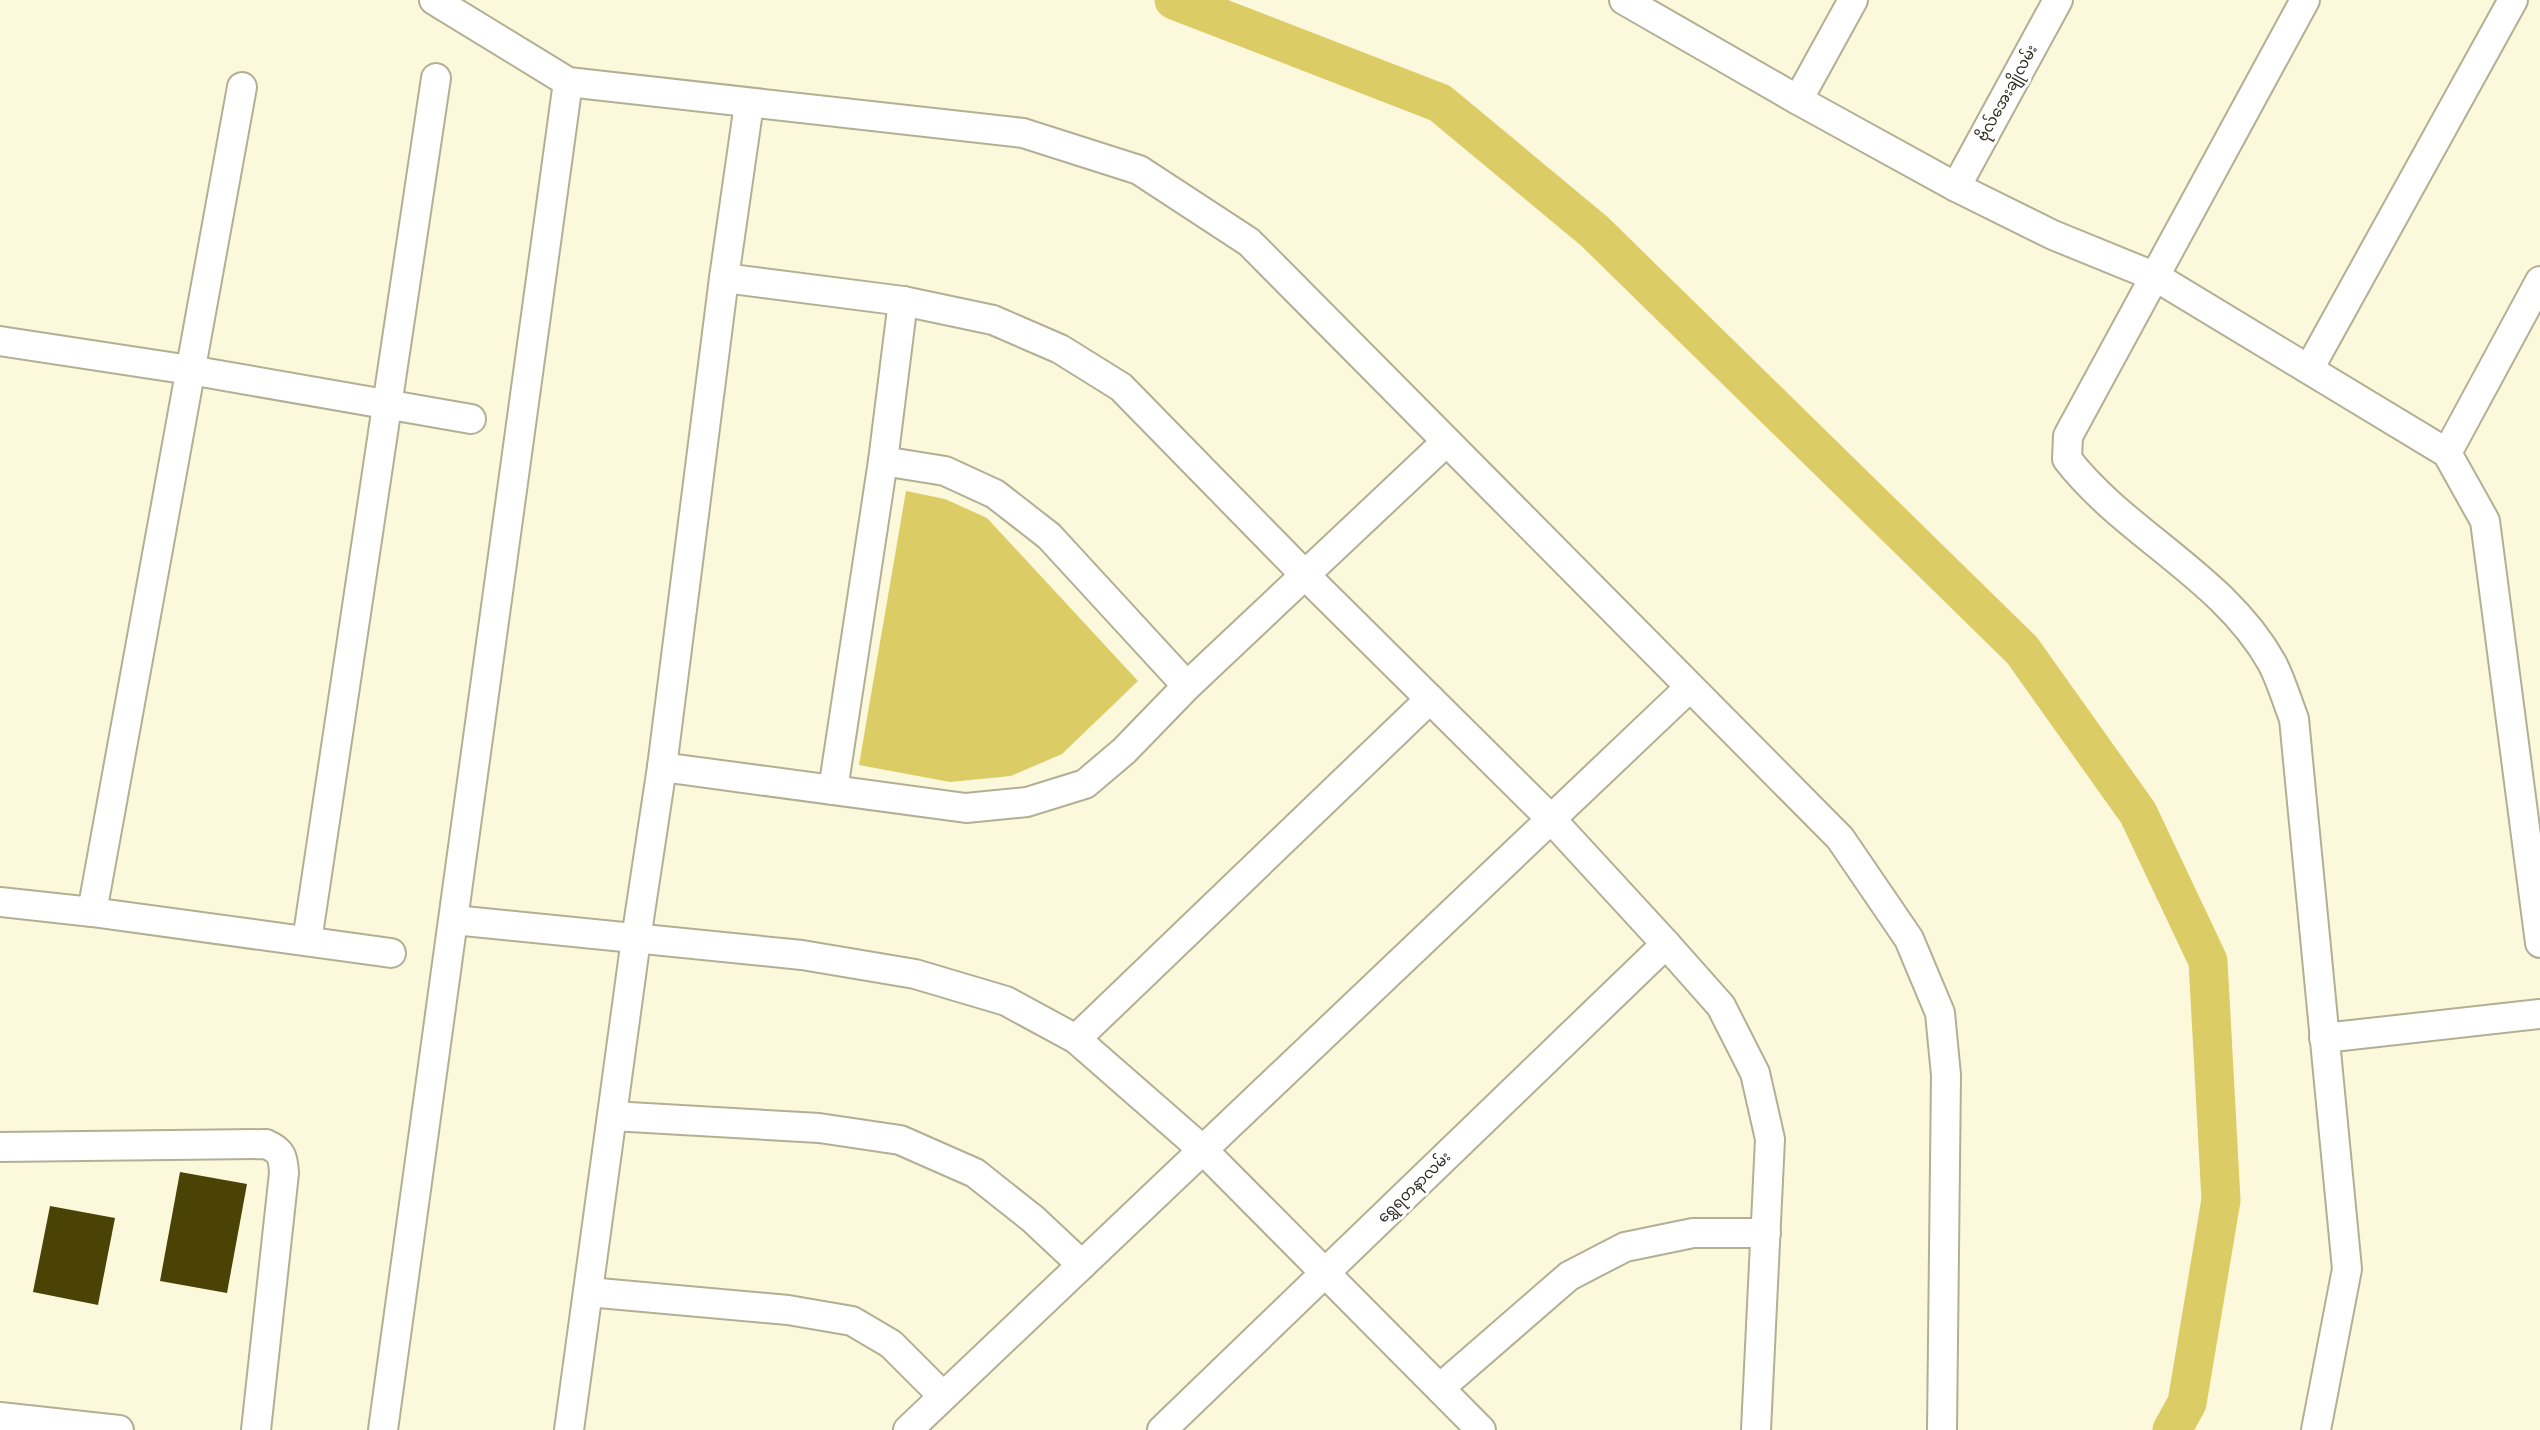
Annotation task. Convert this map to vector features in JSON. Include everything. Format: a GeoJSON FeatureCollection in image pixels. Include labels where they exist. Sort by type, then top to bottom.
{"type":"FeatureCollection","features":[{"type":"Feature","properties":{"kind":"street"},"geometry":{"type":"LineString","coordinates":[[435,0],[568,82],[1023,133],[1139,170],[1249,242],[1840,838],[1909,939],[1940,1013],[1946,1076],[1942,1430]]}},
{"type":"Feature","properties":{"kind":"street"},"geometry":{"type":"LineString","coordinates":[[1798,100],[1853,0]]}},
{"type":"Feature","properties":{"kind":"street","name":"ဗိုလ်အေးချိုလမ်း"},"geometry":{"type":"LineString","coordinates":[[1956,187],[2058,0]]}},
{"type":"Feature","properties":{"kind":"street"},"geometry":{"type":"LineString","coordinates":[[2305,0],[2068,436],[2067,459],[2084,482],[2188,568],[2230,610],[2272,663],[2294,719],[2347,1269],[2316,1430]]}},
{"type":"Feature","properties":{"kind":"street"},"geometry":{"type":"LineString","coordinates":[[2309,369],[2513,0]]}},
{"type":"Feature","properties":{"kind":"street"},"geometry":{"type":"LineString","coordinates":[[1630,1],[1798,100],[1956,187],[2053,235],[2156,277],[2447,453],[2485,521],[2532,817],[2540,943]]}},
{"type":"Feature","properties":{"kind":"street"},"geometry":{"type":"LineString","coordinates":[[307,941],[436,78]]}},
{"type":"Feature","properties":{"kind":"street"},"geometry":{"type":"LineString","coordinates":[[383,1430],[568,82]]}},
{"type":"Feature","properties":{"kind":"street"},"geometry":{"type":"LineString","coordinates":[[92,912],[242,87]]}},
{"type":"Feature","properties":{"kind":"street"},"geometry":{"type":"LineString","coordinates":[[569,1430],[636,939],[662,767],[724,278],[749,104]]}},
{"type":"Feature","properties":{"kind":"street"},"geometry":{"type":"LineString","coordinates":[[724,278],[903,301],[993,320],[1060,349],[1121,387],[1305,575],[1551,819],[1666,944],[1721,1006],[1755,1073],[1770,1139],[1756,1430]]}},
{"type":"Feature","properties":{"kind":"street"},"geometry":{"type":"LineString","coordinates":[[2447,453],[2540,281]]}},
{"type":"Feature","properties":{"kind":"street"},"geometry":{"type":"LineString","coordinates":[[833,790],[883,460],[903,301]]}},
{"type":"Feature","properties":{"kind":"street"},"geometry":{"type":"LineString","coordinates":[[0,341],[190,370],[471,419]]}},
{"type":"Feature","properties":{"kind":"street"},"geometry":{"type":"LineString","coordinates":[[662,767],[966,808],[1028,802],[1085,783],[1124,751],[1187,686],[1446,442]]}},
{"type":"Feature","properties":{"kind":"street"},"geometry":{"type":"LineString","coordinates":[[883,460],[945,471],[995,494],[1049,536],[1187,686]]}},
{"type":"Feature","properties":{"kind":"street"},"geometry":{"type":"LineString","coordinates":[[908,1430],[1689,688]]}},
{"type":"Feature","properties":{"kind":"street"},"geometry":{"type":"LineString","coordinates":[[1076,1040],[1430,699]]}},
{"type":"Feature","properties":{"kind":"street"},"geometry":{"type":"LineString","coordinates":[[0,902],[92,912],[391,953]]}},
{"type":"Feature","properties":{"kind":"street"},"geometry":{"type":"LineString","coordinates":[[454,920],[802,955],[915,974],[1006,1001],[1076,1040],[1203,1150],[1481,1430]]}},
{"type":"Feature","properties":{"kind":"street","name":"ရွှေရတနာလမ်း"},"geometry":{"type":"LineString","coordinates":[[1162,1430],[1666,944]]}},
{"type":"Feature","properties":{"kind":"street"},"geometry":{"type":"LineString","coordinates":[[2324,1038],[2540,1014]]}},
{"type":"Feature","properties":{"kind":"street"},"geometry":{"type":"LineString","coordinates":[[612,1116],[819,1128],[900,1140],[975,1173],[1033,1219],[1082,1265]]}},
{"type":"Feature","properties":{"kind":"street"},"geometry":{"type":"LineString","coordinates":[[0,1147],[266,1144],[277,1149],[283,1156],[284,1173],[256,1430]]}},
{"type":"Feature","properties":{"kind":"street"},"geometry":{"type":"LineString","coordinates":[[1440,1388],[1569,1276],[1624,1247],[1693,1233],[1766,1233]]}},
{"type":"Feature","properties":{"kind":"street"},"geometry":{"type":"LineString","coordinates":[[588,1292],[788,1310],[852,1321],[891,1344],[943,1396]]}},
{"type":"Feature","properties":{"kind":"street"},"geometry":{"type":"LineString","coordinates":[[0,1417],[119,1430]]}},
{"type":"Feature","properties":{"kind":"shaded area"},"geometry":{"type":"Polygon","coordinates":[[[906,491],[945,499],[987,518],[1138,681],[1062,754],[1011,776],[950,782],[859,765],[906,491]]]}},
{"type":"Feature","properties":{"kind":"building"},"geometry":{"type":"Polygon","coordinates":[[[180,1172],[247,1184],[227,1293],[160,1281],[180,1172]]]}},
{"type":"Feature","properties":{"kind":"building"},"geometry":{"type":"Polygon","coordinates":[[[50,1206],[115,1218],[98,1305],[33,1292],[50,1206]]]}},
{"type":"Feature","properties":{"kind":"waterway"},"geometry":{"type":"LineString","coordinates":[[1174,0],[1440,103],[1594,231],[2022,650],[2138,813],[2208,961],[2221,1200],[2187,1403],[2172,1430]]}}]}
